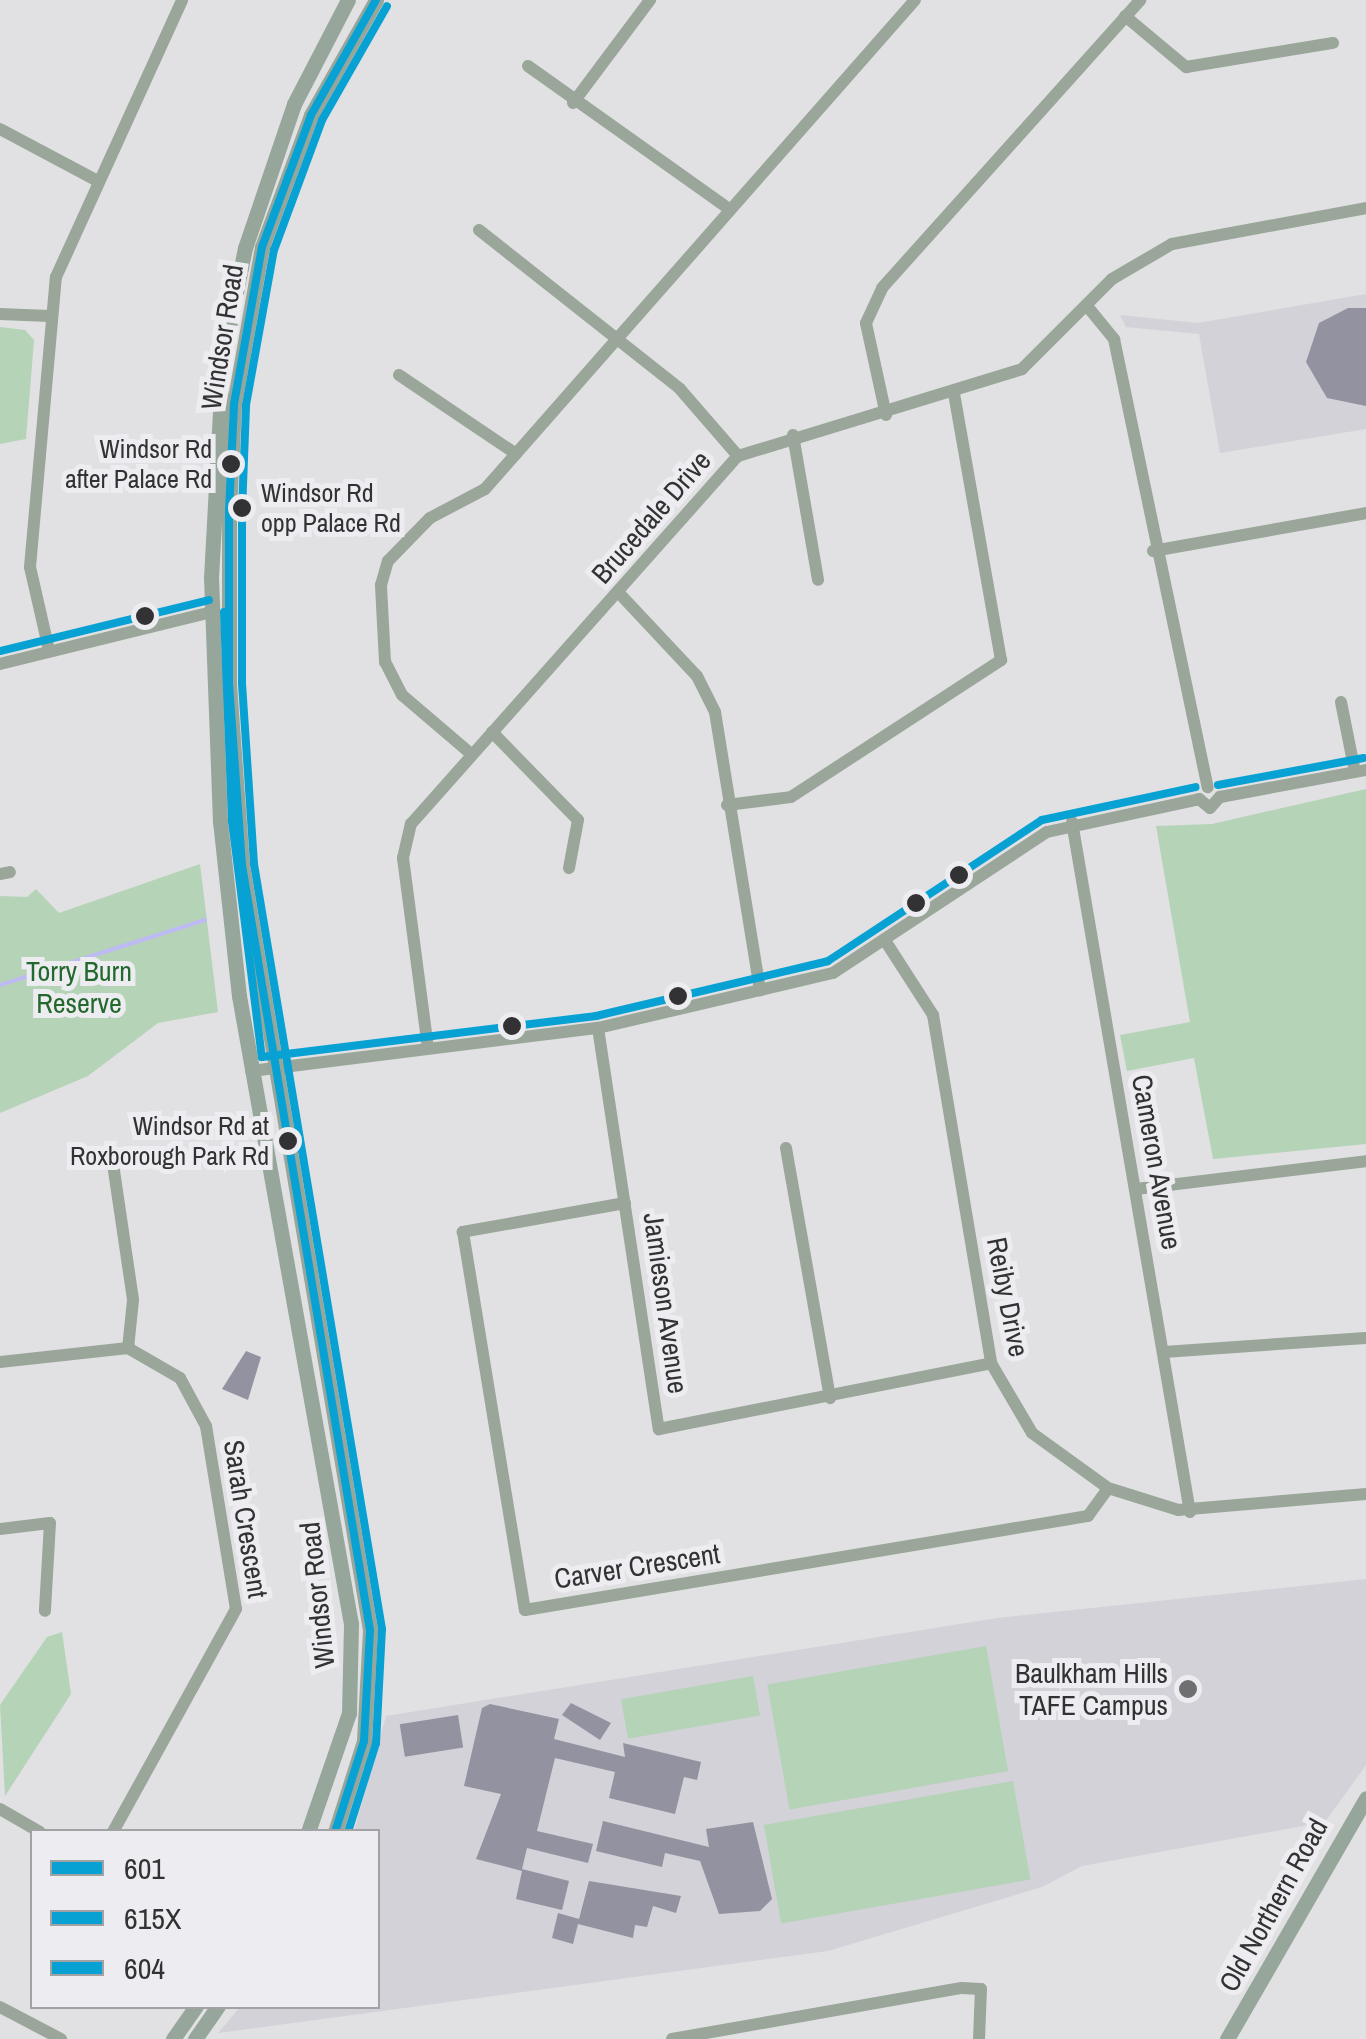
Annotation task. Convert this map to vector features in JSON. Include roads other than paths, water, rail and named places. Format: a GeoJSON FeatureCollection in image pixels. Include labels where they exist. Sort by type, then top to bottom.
{"type":"FeatureCollection","features":[{"type":"Feature","properties":{"kind":"main road","name":"Windsor Road"},"geometry":{"type":"LineString","coordinates":[[309,1829],[349,1713],[352,1624],[251,1072],[220,822],[212,612],[223,356],[245,248],[294,104],[348,0]]}},
{"type":"Feature","properties":{"kind":"main road","name":"Windsor Road"},"geometry":{"type":"LineString","coordinates":[[337,1829],[364,1741],[370,1630],[272,1070],[242,865],[229,683],[234,404],[252,290],[282,181],[376,0]]}},
{"type":"Feature","properties":{"kind":"main road","name":"Old Northern Road"},"geometry":{"type":"LineString","coordinates":[[1227,2039],[1366,1798]]}},
{"type":"Feature","properties":{"kind":"main road"},"geometry":{"type":"LineString","coordinates":[[173,2039],[194,2009]]}},
{"type":"Feature","properties":{"kind":"main road"},"geometry":{"type":"LineString","coordinates":[[196,2039],[216,2009]]}},
{"type":"Feature","properties":{"kind":"street"},"geometry":{"type":"LineString","coordinates":[[49,650],[30,567],[49,316],[60,264],[182,0]]}},
{"type":"Feature","properties":{"kind":"street"},"geometry":{"type":"LineString","coordinates":[[572,103],[650,0]]}},
{"type":"Feature","properties":{"kind":"street"},"geometry":{"type":"LineString","coordinates":[[470,753],[402,695],[385,662],[381,585],[408,535],[485,489],[915,0]]}},
{"type":"Feature","properties":{"kind":"street"},"geometry":{"type":"LineString","coordinates":[[886,415],[866,324],[876,298],[1140,0]]}},
{"type":"Feature","properties":{"kind":"street"},"geometry":{"type":"LineString","coordinates":[[1126,16],[1186,67],[1333,43]]}},
{"type":"Feature","properties":{"kind":"street"},"geometry":{"type":"LineString","coordinates":[[528,66],[572,103],[728,209]]}},
{"type":"Feature","properties":{"kind":"street"},"geometry":{"type":"LineString","coordinates":[[0,129],[98,180]]}},
{"type":"Feature","properties":{"kind":"street","name":"Brucedale Drive"},"geometry":{"type":"LineString","coordinates":[[428,1048],[404,844],[411,824],[470,753],[738,456],[793,436],[886,415],[954,394],[1032,362],[1134,261],[1172,244],[1366,208]]}},
{"type":"Feature","properties":{"kind":"street"},"geometry":{"type":"LineString","coordinates":[[479,230],[618,336],[680,390],[738,456]]}},
{"type":"Feature","properties":{"kind":"street"},"geometry":{"type":"LineString","coordinates":[[1088,306],[1114,339],[1152,551],[1185,650],[1208,786],[1220,796]]}},
{"type":"Feature","properties":{"kind":"street"},"geometry":{"type":"LineString","coordinates":[[0,314],[49,316]]}},
{"type":"Feature","properties":{"kind":"street"},"geometry":{"type":"LineString","coordinates":[[399,375],[516,454]]}},
{"type":"Feature","properties":{"kind":"street"},"geometry":{"type":"LineString","coordinates":[[727,804],[790,796],[1001,660],[954,394]]}},
{"type":"Feature","properties":{"kind":"street"},"geometry":{"type":"LineString","coordinates":[[793,436],[818,580]]}},
{"type":"Feature","properties":{"kind":"street"},"geometry":{"type":"LineString","coordinates":[[1152,551],[1366,513]]}},
{"type":"Feature","properties":{"kind":"street"},"geometry":{"type":"LineString","coordinates":[[618,592],[697,676],[715,712],[760,990]]}},
{"type":"Feature","properties":{"kind":"street"},"geometry":{"type":"LineString","coordinates":[[0,664],[212,612]]}},
{"type":"Feature","properties":{"kind":"street"},"geometry":{"type":"LineString","coordinates":[[1198,799],[1210,808],[1220,796],[1361,771],[1340,702]]}},
{"type":"Feature","properties":{"kind":"street"},"geometry":{"type":"LineString","coordinates":[[492,732],[578,820],[569,868]]}},
{"type":"Feature","properties":{"kind":"street"},"geometry":{"type":"LineString","coordinates":[[251,1072],[598,1028],[834,973],[886,942],[1034,838],[1072,822],[1198,799],[1208,786]]}},
{"type":"Feature","properties":{"kind":"street","name":"Cameron Avenue"},"geometry":{"type":"LineString","coordinates":[[1072,822],[1190,1512]]}},
{"type":"Feature","properties":{"kind":"street","name":"Reiby Drive"},"geometry":{"type":"LineString","coordinates":[[886,942],[935,1022],[991,1363],[1032,1434],[1108,1488],[1190,1512],[1366,1494]]}},
{"type":"Feature","properties":{"kind":"street","name":"Jamieson Avenue"},"geometry":{"type":"LineString","coordinates":[[598,1028],[659,1430],[991,1363]]}},
{"type":"Feature","properties":{"kind":"street"},"geometry":{"type":"LineString","coordinates":[[786,1148],[830,1398]]}},
{"type":"Feature","properties":{"kind":"street"},"geometry":{"type":"LineString","coordinates":[[1136,1189],[1366,1161]]}},
{"type":"Feature","properties":{"kind":"street"},"geometry":{"type":"LineString","coordinates":[[0,1362],[128,1348],[133,1300],[113,1164]]}},
{"type":"Feature","properties":{"kind":"street","name":"Carver Crescent"},"geometry":{"type":"LineString","coordinates":[[626,1203],[463,1232],[525,1610],[1088,1516],[1108,1488]]}},
{"type":"Feature","properties":{"kind":"street"},"geometry":{"type":"LineString","coordinates":[[1164,1352],[1366,1338]]}},
{"type":"Feature","properties":{"kind":"street","name":"Sarah Crescent"},"geometry":{"type":"LineString","coordinates":[[115,1829],[236,1608],[202,1409],[166,1366],[128,1348]]}},
{"type":"Feature","properties":{"kind":"street"},"geometry":{"type":"LineString","coordinates":[[0,1529],[50,1523],[45,1611]]}},
{"type":"Feature","properties":{"kind":"street"},"geometry":{"type":"LineString","coordinates":[[0,1809],[35,1829]]}},
{"type":"Feature","properties":{"kind":"street"},"geometry":{"type":"LineString","coordinates":[[672,2039],[962,1988],[981,1989],[979,2039]]}},
{"type":"Feature","properties":{"kind":"street"},"geometry":{"type":"LineString","coordinates":[[0,2007],[61,2039]]}},
{"type":"Feature","properties":{"kind":"waterway"},"geometry":{"type":"LineString","coordinates":[[0,985],[205,920]]}},
{"type":"Feature","properties":{"kind":"place","name":"Windsor Rd after Palace Rd"},"geometry":{"type":"Point","coordinates":[231,464]}},
{"type":"Feature","properties":{"kind":"place","name":"Windsor Rd opp Palace Rd"},"geometry":{"type":"Point","coordinates":[242,508]}},
{"type":"Feature","properties":{"kind":"place","name":"Windsor Rd at Roxborough Park Rd"},"geometry":{"type":"Point","coordinates":[288,1141]}},
{"type":"Feature","properties":{"kind":"place","name":"Baulkham Hills TAFE Campus"},"geometry":{"type":"Point","coordinates":[1188,1689]}},
{"type":"Feature","properties":{"kind":"park label","name":"Torry Burn Reserve"},"geometry":{"type":"Point","coordinates":[79,987]}}]}
